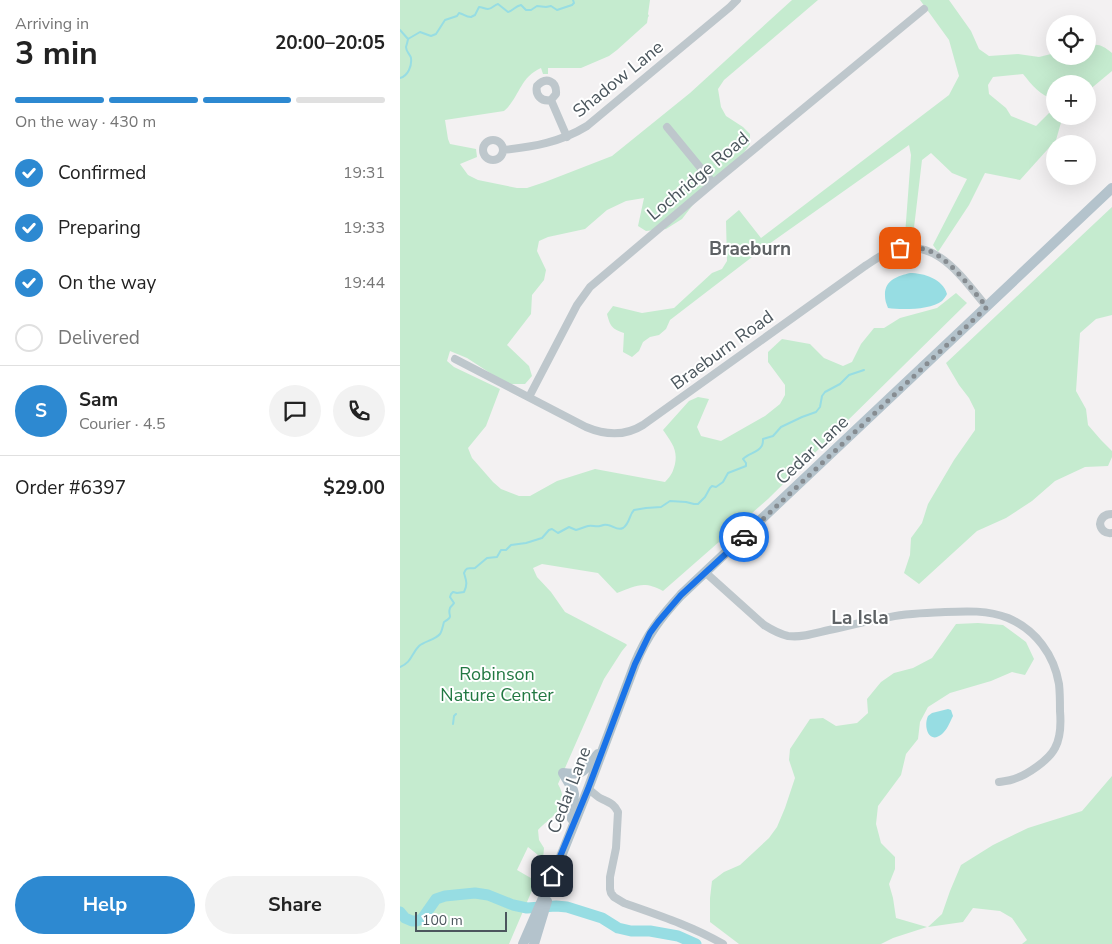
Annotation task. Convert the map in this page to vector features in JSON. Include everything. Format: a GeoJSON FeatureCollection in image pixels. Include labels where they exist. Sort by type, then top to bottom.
{"type":"FeatureCollection","features":[{"type":"Feature","properties":{"kind":"main road","name":"Cedar Lane"},"geometry":{"type":"LineString","coordinates":[[523,944],[534,927],[635,664],[650,633],[668,609],[1112,188]]}},
{"type":"Feature","properties":{"kind":"main road"},"geometry":{"type":"LineString","coordinates":[[572,830],[574,794],[563,773],[573,774],[584,771],[603,749]]}},
{"type":"Feature","properties":{"kind":"main road","name":"Cedar Lane"},"geometry":{"type":"LineString","coordinates":[[534,927],[534,944]]}},
{"type":"Feature","properties":{"kind":"street","name":"Shadow Lane"},"geometry":{"type":"LineString","coordinates":[[503,150],[543,145],[578,132],[737,0]]}},
{"type":"Feature","properties":{"kind":"street","name":"Lochridge Road"},"geometry":{"type":"LineString","coordinates":[[529,397],[577,305],[590,287],[924,9]]}},
{"type":"Feature","properties":{"kind":"street"},"geometry":{"type":"LineString","coordinates":[[551,100],[567,137]]}},
{"type":"Feature","properties":{"kind":"street"},"geometry":{"type":"LineString","coordinates":[[667,127],[713,183]]}},
{"type":"Feature","properties":{"kind":"street","name":"Braeburn Road"},"geometry":{"type":"LineString","coordinates":[[455,359],[586,427],[614,434],[636,429],[864,266],[886,253],[900,248],[921,248],[942,258],[987,307]]}},
{"type":"Feature","properties":{"kind":"street"},"geometry":{"type":"LineString","coordinates":[[1112,514],[1103,517],[1100,524],[1103,530],[1112,533]]}},
{"type":"Feature","properties":{"kind":"street"},"geometry":{"type":"LineString","coordinates":[[706,572],[764,625],[775,632],[790,636],[809,635],[902,614],[966,611],[999,615],[1026,628],[1041,642],[1047,651],[1057,675],[1060,716],[1059,739],[1049,757],[1022,776],[1014,780],[999,782]]}},
{"type":"Feature","properties":{"kind":"street"},"geometry":{"type":"LineString","coordinates":[[588,789],[616,807],[618,812],[616,848],[610,884],[611,893],[614,897],[624,903],[690,927],[723,944]]}},
{"type":"Feature","properties":{"kind":"green space","name":"Robinson Nature Center"},"geometry":{"type":"Polygon","coordinates":[[[400,0],[650,0],[647,23],[609,56],[581,68],[548,68],[548,74],[543,74],[541,68],[528,77],[504,111],[445,120],[450,144],[476,149],[477,157],[460,164],[468,175],[478,180],[517,188],[527,188],[612,156],[690,93],[792,0],[818,0],[724,80],[718,89],[721,107],[726,116],[750,134],[750,144],[739,160],[712,180],[682,219],[666,229],[646,231],[638,226],[644,198],[626,201],[607,210],[585,229],[548,237],[539,241],[537,251],[546,270],[544,280],[532,295],[531,314],[507,345],[529,366],[532,376],[525,384],[507,384],[467,358],[450,351],[447,361],[454,367],[500,389],[486,426],[468,448],[472,458],[501,489],[519,496],[530,496],[557,481],[595,469],[665,482],[675,464],[676,454],[663,430],[689,401],[698,397],[709,399],[697,427],[701,436],[721,441],[765,416],[780,404],[785,395],[785,385],[768,362],[768,352],[782,339],[810,344],[824,358],[843,366],[852,362],[861,344],[874,328],[884,328],[900,318],[937,308],[956,293],[967,303],[768,499],[663,591],[650,586],[640,585],[617,593],[598,573],[542,564],[533,568],[537,577],[551,592],[565,612],[627,645],[604,679],[558,784],[562,799],[561,805],[554,815],[538,830],[539,840],[544,848],[543,859],[528,847],[517,870],[536,881],[509,944],[400,944],[400,0]]]}},
{"type":"Feature","properties":{"kind":"green space"},"geometry":{"type":"Polygon","coordinates":[[[920,0],[949,0],[971,31],[979,49],[989,56],[1018,54],[1039,57],[1046,55],[1046,65],[1096,65],[1096,45],[1098,45],[1112,53],[1112,71],[1096,84],[1096,75],[1046,75],[1046,96],[1033,86],[1023,74],[993,77],[988,85],[989,94],[1006,108],[1011,116],[1036,126],[1046,116],[1046,125],[1060,125],[1057,135],[1046,135],[1046,151],[1020,180],[985,173],[969,205],[938,252],[933,245],[967,179],[952,173],[931,153],[922,160],[913,236],[905,235],[911,155],[909,145],[769,244],[670,320],[666,329],[659,335],[650,337],[643,342],[639,351],[632,357],[623,352],[624,333],[612,326],[607,314],[613,306],[642,313],[674,308],[712,273],[722,269],[727,261],[726,221],[739,210],[761,238],[949,95],[959,76],[949,40],[920,0]]]}},
{"type":"Feature","properties":{"kind":"green space"},"geometry":{"type":"Polygon","coordinates":[[[1112,207],[1112,315],[1096,319],[1080,333],[1076,391],[1086,409],[1088,425],[1112,451],[1112,457],[1108,466],[1085,467],[1055,481],[1032,501],[1006,518],[977,531],[919,584],[904,573],[910,555],[911,538],[922,523],[928,504],[954,460],[975,430],[975,410],[946,363],[1112,207]]]}},
{"type":"Feature","properties":{"kind":"green space"},"geometry":{"type":"Polygon","coordinates":[[[956,624],[1003,625],[1026,642],[1034,659],[1025,675],[1012,672],[991,681],[950,693],[928,707],[920,722],[918,739],[906,754],[901,775],[878,806],[876,824],[881,843],[895,857],[895,869],[889,884],[896,918],[927,927],[881,944],[739,944],[710,922],[712,881],[724,872],[740,865],[769,838],[777,827],[795,778],[789,760],[790,749],[810,719],[823,718],[836,726],[857,723],[868,713],[867,699],[881,682],[894,673],[913,668],[932,658],[956,624]]]}},
{"type":"Feature","properties":{"kind":"green space"},"geometry":{"type":"Polygon","coordinates":[[[1112,776],[1112,944],[1022,944],[1027,940],[1012,918],[1000,911],[973,908],[963,922],[928,927],[942,914],[961,865],[993,845],[1028,828],[1082,811],[1112,776]]]}},
{"type":"Feature","properties":{"kind":"water"},"geometry":{"type":"Polygon","coordinates":[[[910,273],[927,276],[942,284],[947,294],[945,298],[937,304],[924,308],[888,308],[885,291],[889,282],[910,273]]]}},
{"type":"Feature","properties":{"kind":"water"},"geometry":{"type":"Polygon","coordinates":[[[951,710],[953,716],[947,728],[937,737],[931,736],[926,725],[928,716],[932,713],[951,710]]]}},
{"type":"Feature","properties":{"kind":"waterway"},"geometry":{"type":"LineString","coordinates":[[408,39],[420,32],[431,36],[436,34],[445,20],[457,16],[459,13],[471,17],[475,15],[479,7],[489,9],[498,4],[508,12],[521,5],[526,10],[531,10],[537,6],[551,6],[557,10],[572,5],[574,3],[573,0]]}},
{"type":"Feature","properties":{"kind":"waterway"},"geometry":{"type":"LineString","coordinates":[[400,30],[408,39],[406,49],[411,61],[407,73],[400,78]]}},
{"type":"Feature","properties":{"kind":"waterway"},"geometry":{"type":"LineString","coordinates":[[400,667],[409,660],[419,646],[440,634],[444,622],[450,617],[449,611],[454,603],[450,597],[451,594],[453,592],[464,592],[466,582],[464,573],[467,569],[475,568],[487,558],[497,557],[501,550],[506,550],[511,545],[542,538],[552,529],[558,533],[569,527],[576,530],[588,526],[605,525],[621,529],[627,524],[634,510],[661,507],[670,501],[698,504],[712,486],[716,487],[723,482],[728,473],[746,466],[743,459],[760,449],[763,439],[773,436],[781,427],[816,412],[820,407],[822,396],[825,392],[840,384],[849,375],[864,370]]}},
{"type":"Feature","properties":{"kind":"waterway"},"geometry":{"type":"LineString","coordinates":[[453,724],[456,714]]}},
{"type":"Feature","properties":{"kind":"waterway"},"geometry":{"type":"LineString","coordinates":[[400,912],[405,918],[416,921],[422,919],[436,899],[445,896],[475,893],[488,895],[513,905],[527,908],[567,907],[602,918],[618,928],[678,936],[696,944]]}},
{"type":"Feature","properties":{"kind":"way so far"},"geometry":{"type":"LineString","coordinates":[[744,537],[987,307],[942,258],[921,248],[900,248]]}},
{"type":"Feature","properties":{"kind":"district","name":"Braeburn"},"geometry":{"type":"Point","coordinates":[750,249]}},
{"type":"Feature","properties":{"kind":"district","name":"La Isla"},"geometry":{"type":"Point","coordinates":[860,618]}},
{"type":"Feature","properties":{"kind":"route"},"geometry":{"type":"LineString","coordinates":[[552,876],[588,789],[635,664],[650,633],[681,595],[744,537]]}}]}
